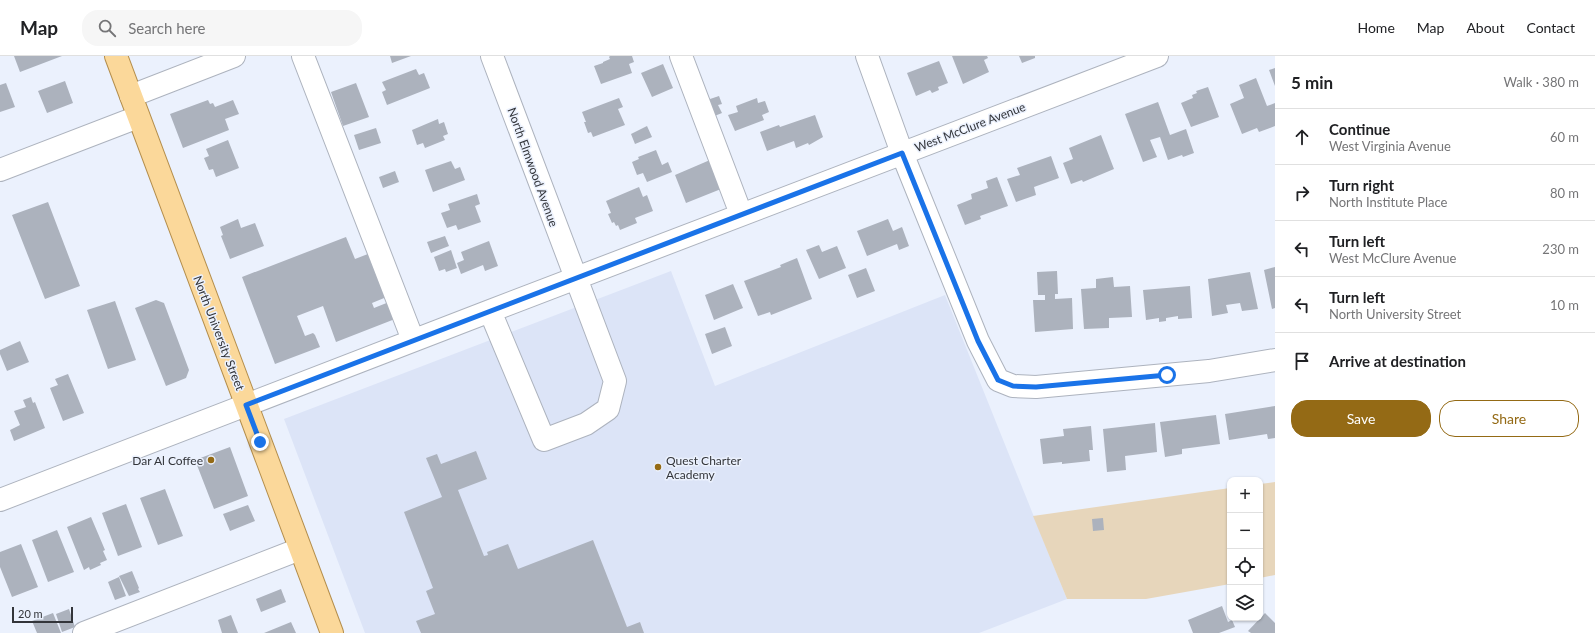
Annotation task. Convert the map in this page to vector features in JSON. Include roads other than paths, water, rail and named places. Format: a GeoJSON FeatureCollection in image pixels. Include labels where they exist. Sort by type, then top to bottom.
{"type":"FeatureCollection","features":[{"type":"Feature","properties":{"kind":"main road","name":"North University Street"},"geometry":{"type":"LineString","coordinates":[[116,56],[332,633]]}},
{"type":"Feature","properties":{"kind":"street"},"geometry":{"type":"LineString","coordinates":[[131,96],[234,56]]}},
{"type":"Feature","properties":{"kind":"street"},"geometry":{"type":"LineString","coordinates":[[303,56],[413,340]]}},
{"type":"Feature","properties":{"kind":"street","name":"North Elmwood Avenue"},"geometry":{"type":"LineString","coordinates":[[490,311],[544,440],[586,424],[608,409],[615,381],[492,56]]}},
{"type":"Feature","properties":{"kind":"street"},"geometry":{"type":"LineString","coordinates":[[681,56],[741,214]]}},
{"type":"Feature","properties":{"kind":"street"},"geometry":{"type":"LineString","coordinates":[[867,56],[902,153],[978,341],[998,380],[1013,386],[1036,387],[1209,371],[1275,360]]}},
{"type":"Feature","properties":{"kind":"street","name":"West McClure Avenue"},"geometry":{"type":"LineString","coordinates":[[0,500],[741,214],[1157,56]]}},
{"type":"Feature","properties":{"kind":"street"},"geometry":{"type":"LineString","coordinates":[[0,170],[138,117]]}},
{"type":"Feature","properties":{"kind":"street"},"geometry":{"type":"LineString","coordinates":[[84,633],[300,549]]}},
{"type":"Feature","properties":{"kind":"place","name":"Dar Al Coffee"},"geometry":{"type":"Point","coordinates":[211,460]}},
{"type":"Feature","properties":{"kind":"place","name":"Quest Charter Academy"},"geometry":{"type":"Point","coordinates":[658,467]}}]}
